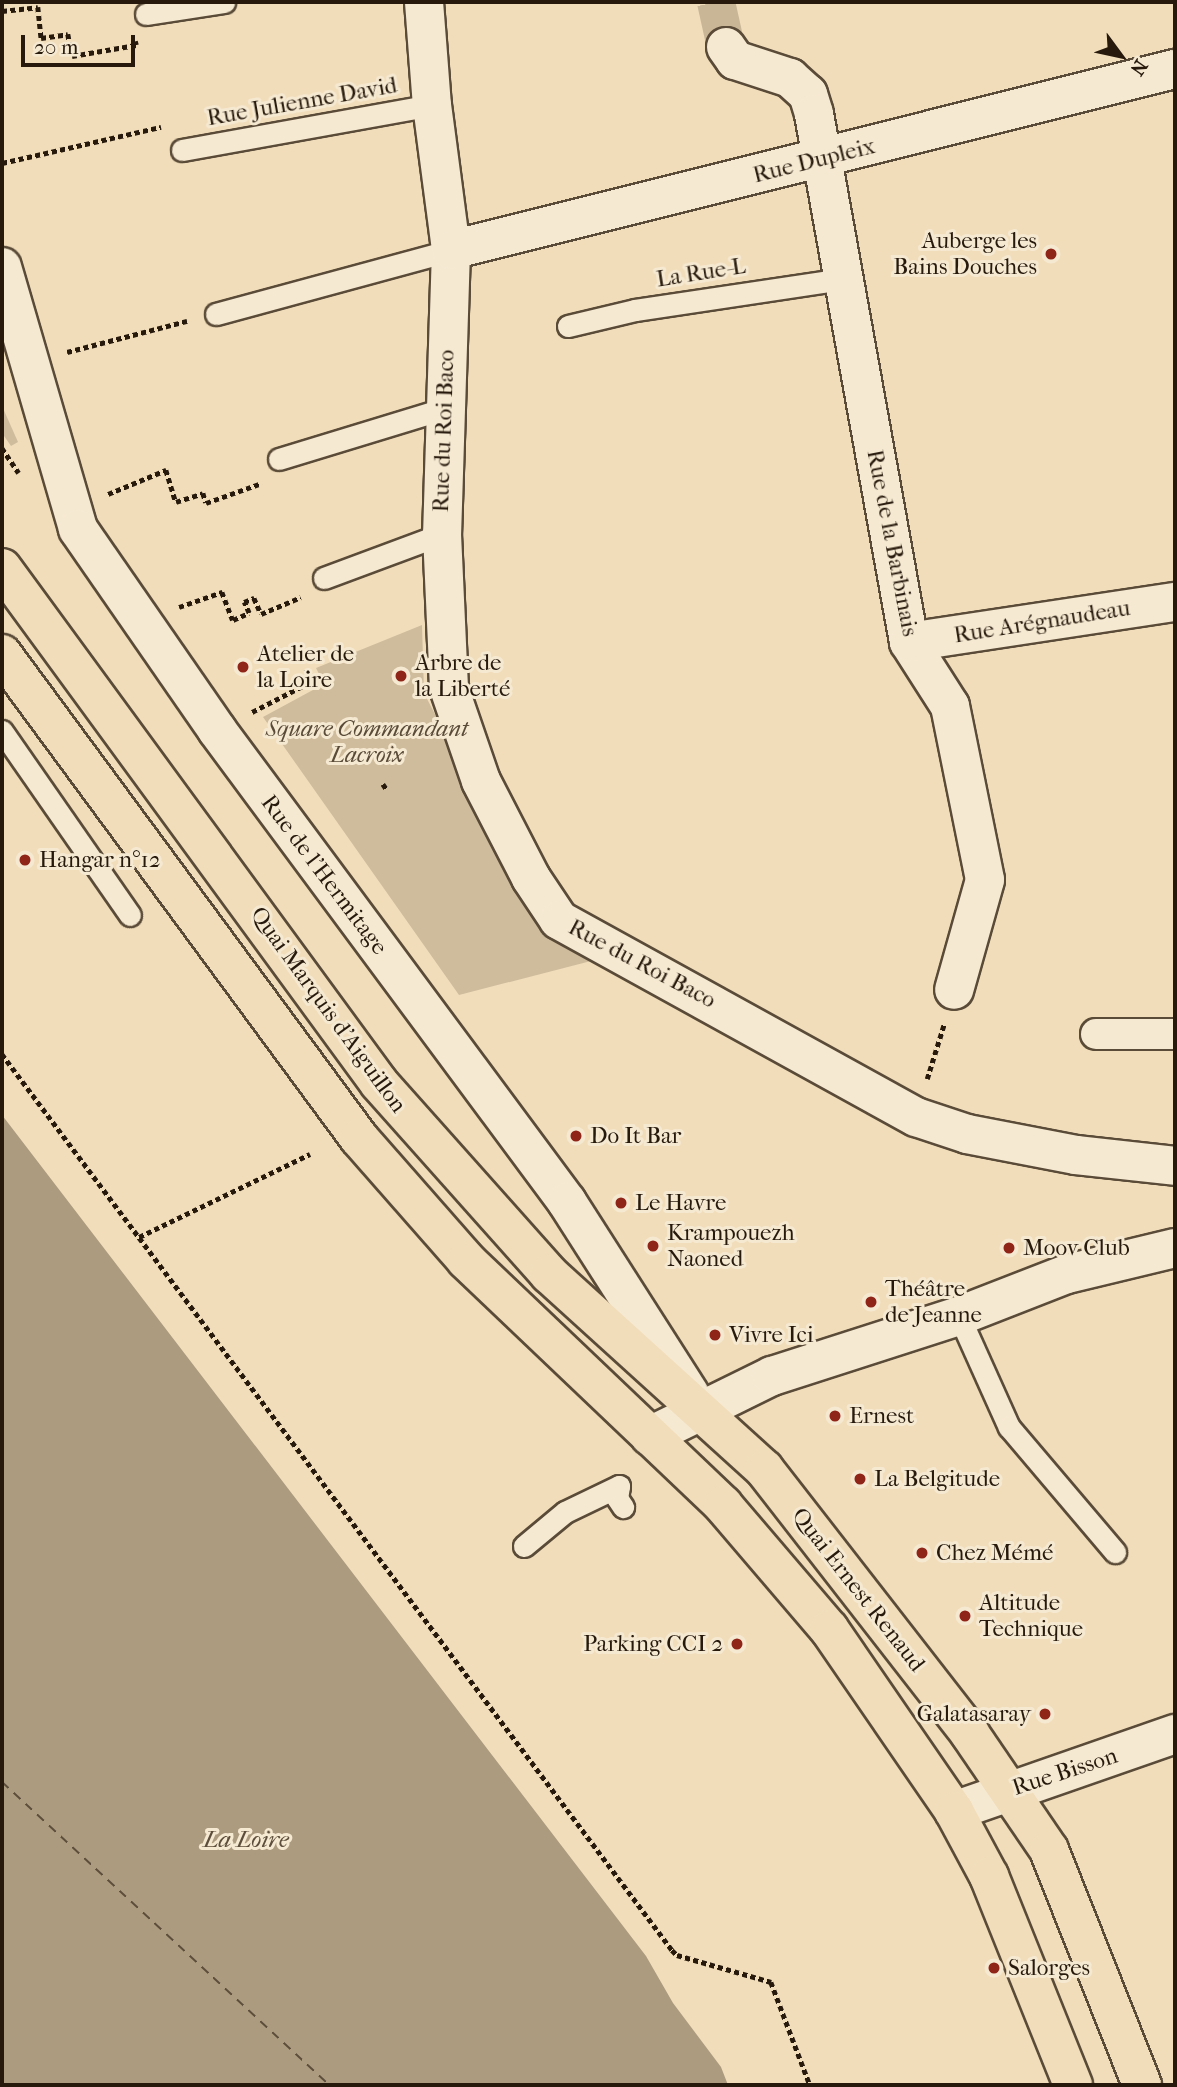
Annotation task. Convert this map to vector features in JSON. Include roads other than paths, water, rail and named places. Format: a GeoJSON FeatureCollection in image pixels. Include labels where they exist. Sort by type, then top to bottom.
{"type":"FeatureCollection","features":[{"type":"Feature","properties":{"kind":"main road","name":"Quai Marquis d'Aiguillon"},"geometry":{"type":"LineString","coordinates":[[2,568],[388,1093],[549,1274],[700,1412]]}},
{"type":"Feature","properties":{"kind":"main road"},"geometry":{"type":"LineString","coordinates":[[2,654],[359,1138],[466,1261],[650,1436]]}},
{"type":"Feature","properties":{"kind":"main road","name":"Quai Ernest Renaud"},"geometry":{"type":"LineString","coordinates":[[700,1412],[764,1469],[970,1734],[1049,1850],[1142,2085]]}},
{"type":"Feature","properties":{"kind":"main road","name":"Quai Ernest Renaud"},"geometry":{"type":"LineString","coordinates":[[650,1436],[723,1505],[829,1629],[954,1811],[989,1876],[1073,2085]]}},
{"type":"Feature","properties":{"kind":"street","name":"Rue du Roi Baco"},"geometry":{"type":"LineString","coordinates":[[424,2],[432,105],[451,250],[443,409],[442,534],[449,688],[481,781],[531,878],[559,920],[916,1117],[967,1134],[1076,1156],[1175,1166]]}},
{"type":"Feature","properties":{"kind":"street","name":"Rue de la Barbinais"},"geometry":{"type":"LineString","coordinates":[[726,47],[735,60],[778,71],[808,94],[823,158],[842,279],[909,642],[950,706],[985,880],[954,989]]}},
{"type":"Feature","properties":{"kind":"street","name":"Rue Dupleix"},"geometry":{"type":"LineString","coordinates":[[451,250],[1175,69]]}},
{"type":"Feature","properties":{"kind":"street","name":"Rue de l'Hermitage"},"geometry":{"type":"LineString","coordinates":[[2,267],[78,529],[217,730],[567,1202],[700,1412]]}},
{"type":"Feature","properties":{"kind":"street","name":"Rue Arégnaudeau"},"geometry":{"type":"LineString","coordinates":[[909,642],[1175,602]]}},
{"type":"Feature","properties":{"kind":"street"},"geometry":{"type":"LineString","coordinates":[[1096,1034],[1175,1034]]}},
{"type":"Feature","properties":{"kind":"street"},"geometry":{"type":"LineString","coordinates":[[650,1436],[772,1376],[959,1316],[1067,1274],[1175,1248]]}},
{"type":"Feature","properties":{"kind":"street","name":"Rue Bisson"},"geometry":{"type":"LineString","coordinates":[[954,1811],[1008,1790],[1081,1770],[1175,1734]]}},
{"type":"Feature","properties":{"kind":"lane"},"geometry":{"type":"LineString","coordinates":[[146,14],[224,2]]}},
{"type":"Feature","properties":{"kind":"lane","name":"Rue Julienne David"},"geometry":{"type":"LineString","coordinates":[[182,150],[432,105]]}},
{"type":"Feature","properties":{"kind":"lane"},"geometry":{"type":"LineString","coordinates":[[216,314],[451,250]]}},
{"type":"Feature","properties":{"kind":"lane","name":"La Rue-L"},"geometry":{"type":"LineString","coordinates":[[568,326],[635,310],[842,279]]}},
{"type":"Feature","properties":{"kind":"lane"},"geometry":{"type":"LineString","coordinates":[[279,459],[443,409]]}},
{"type":"Feature","properties":{"kind":"lane"},"geometry":{"type":"LineString","coordinates":[[324,578],[442,534]]}},
{"type":"Feature","properties":{"kind":"lane"},"geometry":{"type":"LineString","coordinates":[[2,731],[130,915]]}},
{"type":"Feature","properties":{"kind":"lane"},"geometry":{"type":"LineString","coordinates":[[959,1316],[1009,1427],[1115,1552]]}},
{"type":"Feature","properties":{"kind":"lane"},"geometry":{"type":"LineString","coordinates":[[523,1546],[565,1512],[619,1486],[617,1498],[623,1507]]}},
{"type":"Feature","properties":{"kind":"water","name":"La Loire"},"geometry":{"type":"Polygon","coordinates":[[[2,1115],[646,1956],[673,2003],[721,2067],[728,2085],[2,2085],[2,1115]]]}},
{"type":"Feature","properties":{"kind":"tunnel"},"geometry":{"type":"LineString","coordinates":[[716,2],[726,47]]}},
{"type":"Feature","properties":{"kind":"place","name":"Auberge les Bains Douches"},"geometry":{"type":"Point","coordinates":[1051,254]}},
{"type":"Feature","properties":{"kind":"place","name":"Atelier de la Loire"},"geometry":{"type":"Point","coordinates":[243,667]}},
{"type":"Feature","properties":{"kind":"place","name":"Arbre de la Liberté"},"geometry":{"type":"Point","coordinates":[401,676]}},
{"type":"Feature","properties":{"kind":"place","name":"Hangar n°12"},"geometry":{"type":"Point","coordinates":[25,860]}},
{"type":"Feature","properties":{"kind":"place","name":"Do It Bar"},"geometry":{"type":"Point","coordinates":[576,1136]}},
{"type":"Feature","properties":{"kind":"place","name":"Le Havre"},"geometry":{"type":"Point","coordinates":[621,1203]}},
{"type":"Feature","properties":{"kind":"place","name":"Krampouezh Naoned"},"geometry":{"type":"Point","coordinates":[653,1246]}},
{"type":"Feature","properties":{"kind":"place","name":"Moov Club"},"geometry":{"type":"Point","coordinates":[1009,1248]}},
{"type":"Feature","properties":{"kind":"place","name":"Théâtre de Jeanne"},"geometry":{"type":"Point","coordinates":[871,1302]}},
{"type":"Feature","properties":{"kind":"place","name":"Vivre Ici"},"geometry":{"type":"Point","coordinates":[715,1335]}},
{"type":"Feature","properties":{"kind":"place","name":"Ernest"},"geometry":{"type":"Point","coordinates":[835,1416]}},
{"type":"Feature","properties":{"kind":"place","name":"La Belgitude"},"geometry":{"type":"Point","coordinates":[860,1479]}},
{"type":"Feature","properties":{"kind":"place","name":"Chez Mémé"},"geometry":{"type":"Point","coordinates":[922,1553]}},
{"type":"Feature","properties":{"kind":"place","name":"Altitude Technique"},"geometry":{"type":"Point","coordinates":[965,1616]}},
{"type":"Feature","properties":{"kind":"place","name":"Parking CCI 2"},"geometry":{"type":"Point","coordinates":[737,1644]}},
{"type":"Feature","properties":{"kind":"place","name":"Galatasaray"},"geometry":{"type":"Point","coordinates":[1045,1714]}},
{"type":"Feature","properties":{"kind":"place","name":"Salorges"},"geometry":{"type":"Point","coordinates":[994,1968]}},
{"type":"Feature","properties":{"kind":"park label","name":"Square Commandant Lacroix"},"geometry":{"type":"Point","coordinates":[367,742]}}]}
